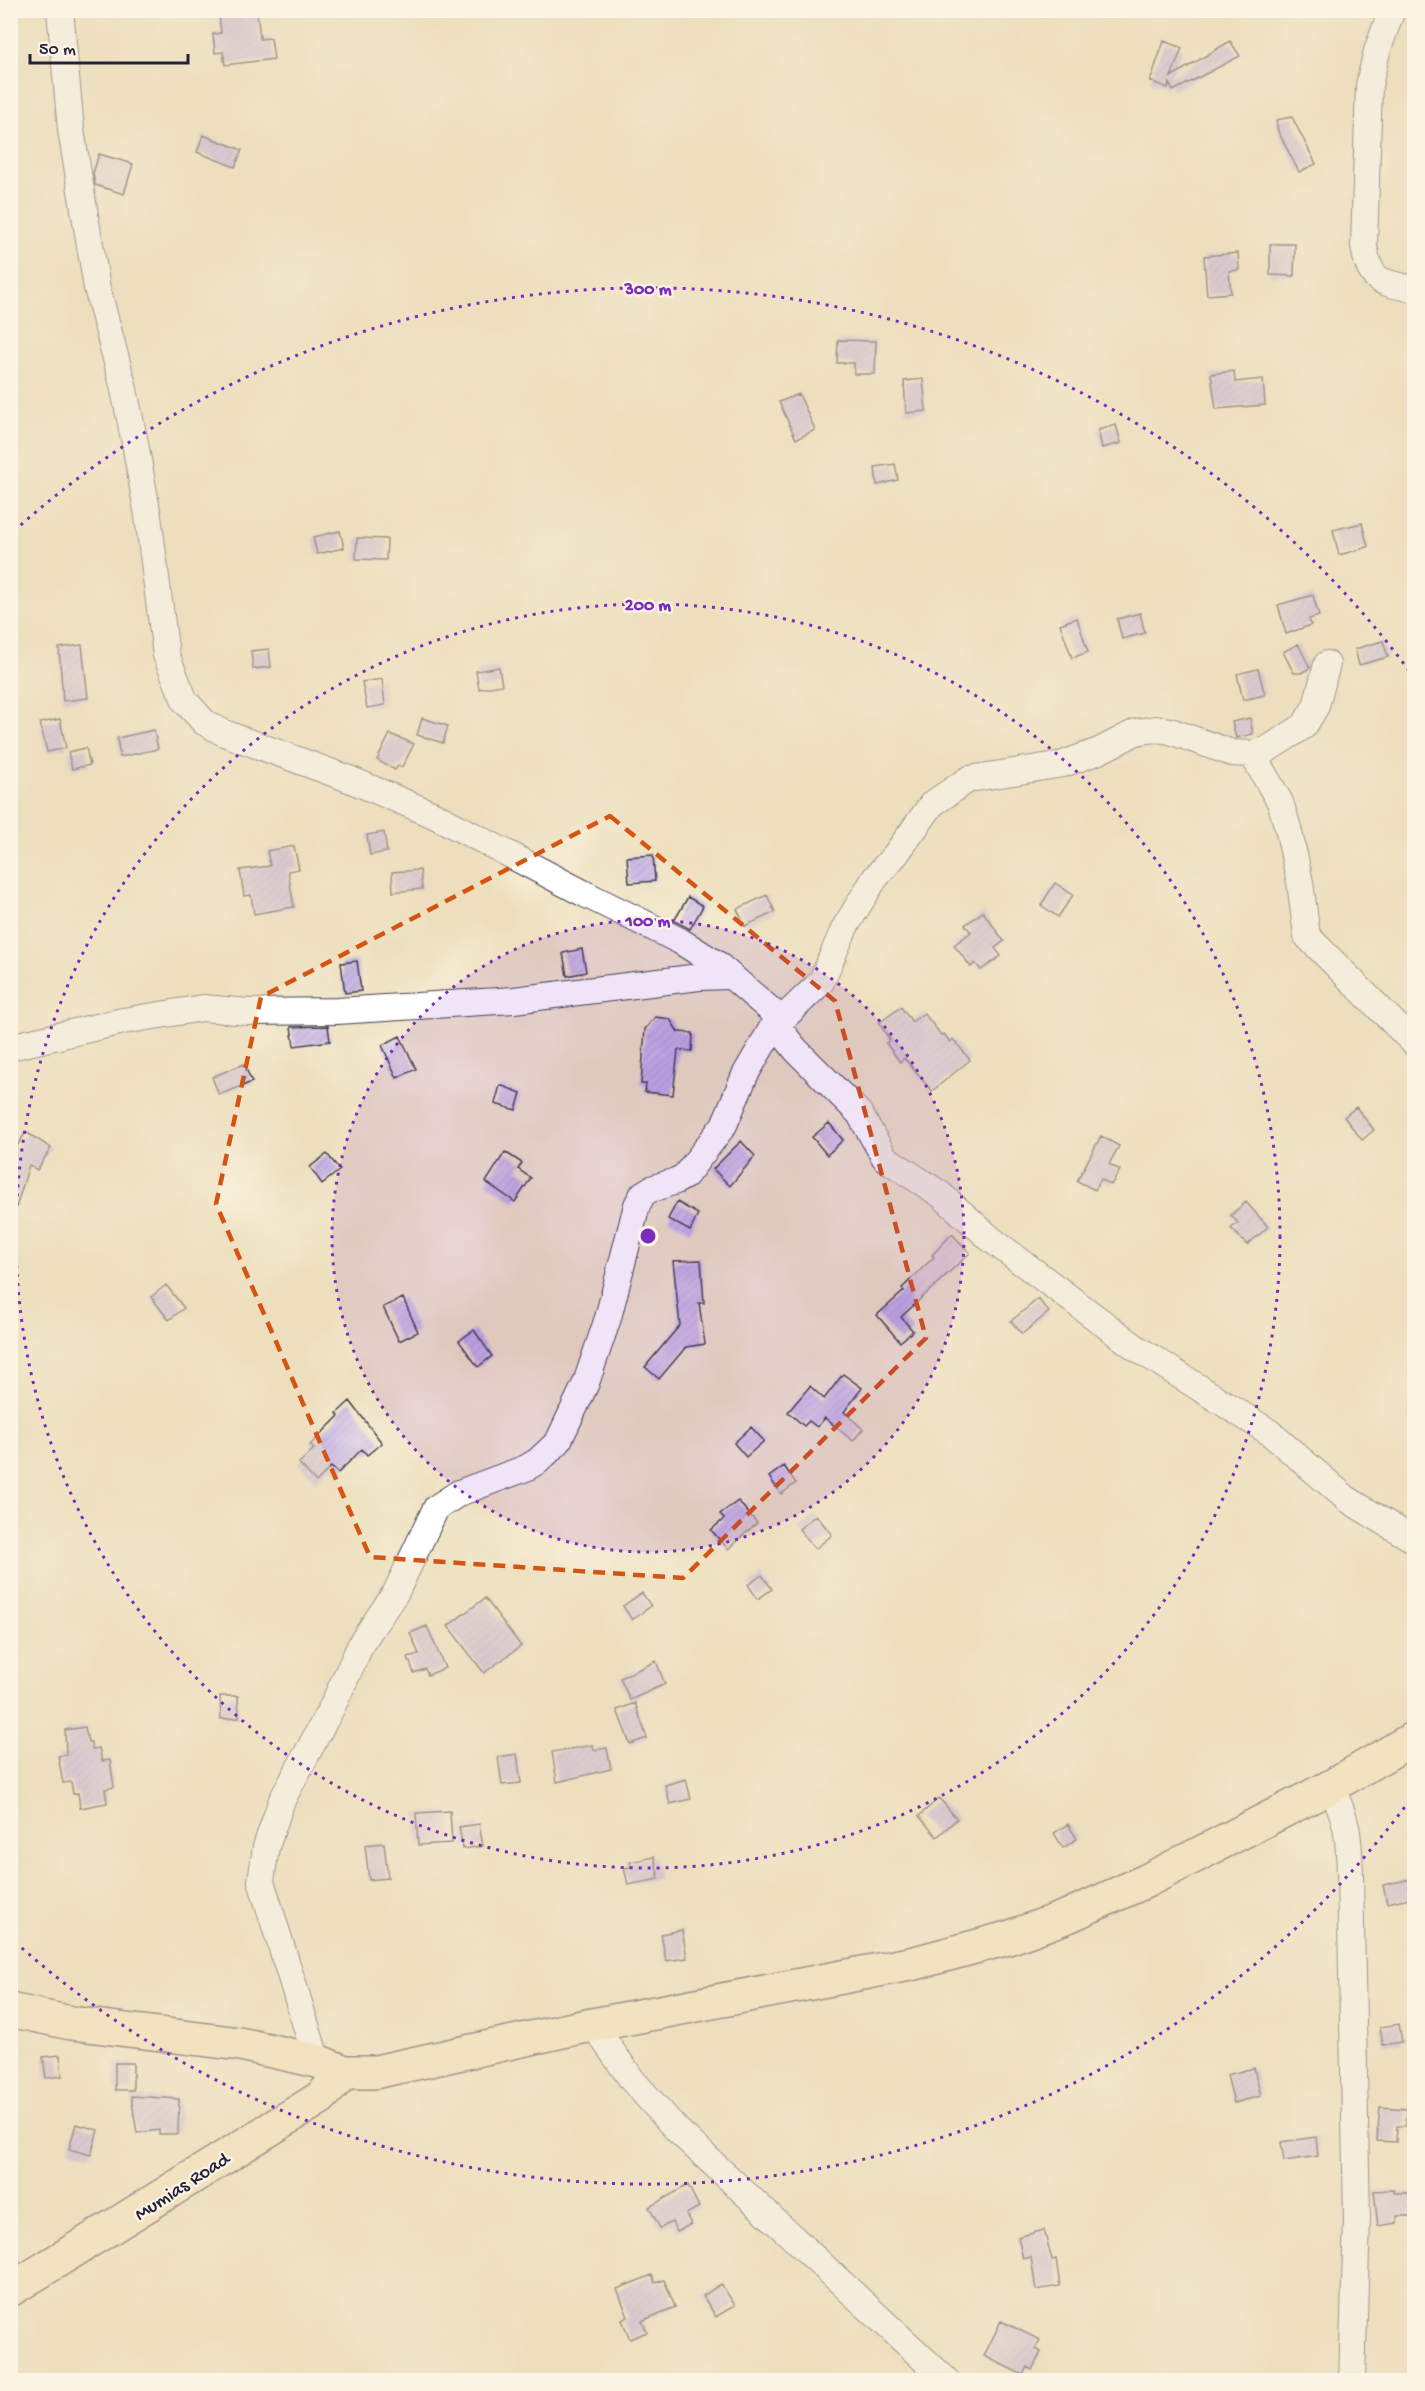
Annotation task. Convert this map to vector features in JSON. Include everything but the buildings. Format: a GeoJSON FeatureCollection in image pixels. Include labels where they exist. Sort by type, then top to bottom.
{"type":"FeatureCollection","features":[{"type":"Feature","properties":{"kind":"street"},"geometry":{"type":"LineString","coordinates":[[60,10],[71,130],[97,288],[123,385],[135,442],[148,516],[166,655],[185,701],[204,722],[224,733],[349,779],[434,815],[582,894],[705,955],[778,1022],[796,1050],[859,1113],[885,1158],[940,1194],[961,1215],[1000,1247],[1135,1347],[1269,1432],[1347,1499],[1414,1540]]}},
{"type":"Feature","properties":{"kind":"street"},"geometry":{"type":"LineString","coordinates":[[1392,10],[1377,51],[1369,85],[1364,246],[1369,270],[1377,280],[1414,289]]}},
{"type":"Feature","properties":{"kind":"street"},"geometry":{"type":"LineString","coordinates":[[331,2066],[261,1881],[266,1847],[282,1800],[333,1706],[362,1642],[396,1592],[436,1508],[459,1493],[526,1468],[558,1442],[586,1383],[608,1318],[640,1199],[651,1189],[686,1176],[724,1125],[746,1075],[778,1022],[821,982],[857,906],[924,812],[941,797],[969,779],[1064,764],[1099,751],[1136,732],[1156,729],[1170,731],[1232,753],[1252,754],[1266,750],[1304,726],[1316,706],[1327,664]]}},
{"type":"Feature","properties":{"kind":"street"},"geometry":{"type":"LineString","coordinates":[[1252,754],[1280,802],[1288,828],[1302,889],[1307,936],[1414,1043]]}},
{"type":"Feature","properties":{"kind":"street"},"geometry":{"type":"LineString","coordinates":[[10,1047],[123,1021],[203,1008],[249,1012],[337,1011],[514,1000],[687,978],[730,976]]}},
{"type":"Feature","properties":{"kind":"street"},"geometry":{"type":"LineString","coordinates":[[10,2010],[71,2023],[240,2044],[331,2066],[375,2072],[915,1963],[1008,1938],[1068,1916],[1146,1881],[1330,1787],[1414,1738]]}},
{"type":"Feature","properties":{"kind":"street"},"geometry":{"type":"LineString","coordinates":[[1330,1787],[1342,1808],[1348,1836],[1350,1874],[1357,2219],[1352,2380]]}},
{"type":"Feature","properties":{"kind":"street"},"geometry":{"type":"LineString","coordinates":[[594,2026],[633,2081],[677,2130],[946,2380]]}},
{"type":"Feature","properties":{"kind":"street","name":"Mumias Road"},"geometry":{"type":"LineString","coordinates":[[10,2290],[320,2098],[331,2066]]}},
{"type":"Feature","properties":{"kind":"highlighted area"},"geometry":{"type":"Polygon","coordinates":[[[610,816],[835,1001],[926,1338],[683,1578],[370,1557],[216,1204],[261,997],[610,816]]]}}]}
